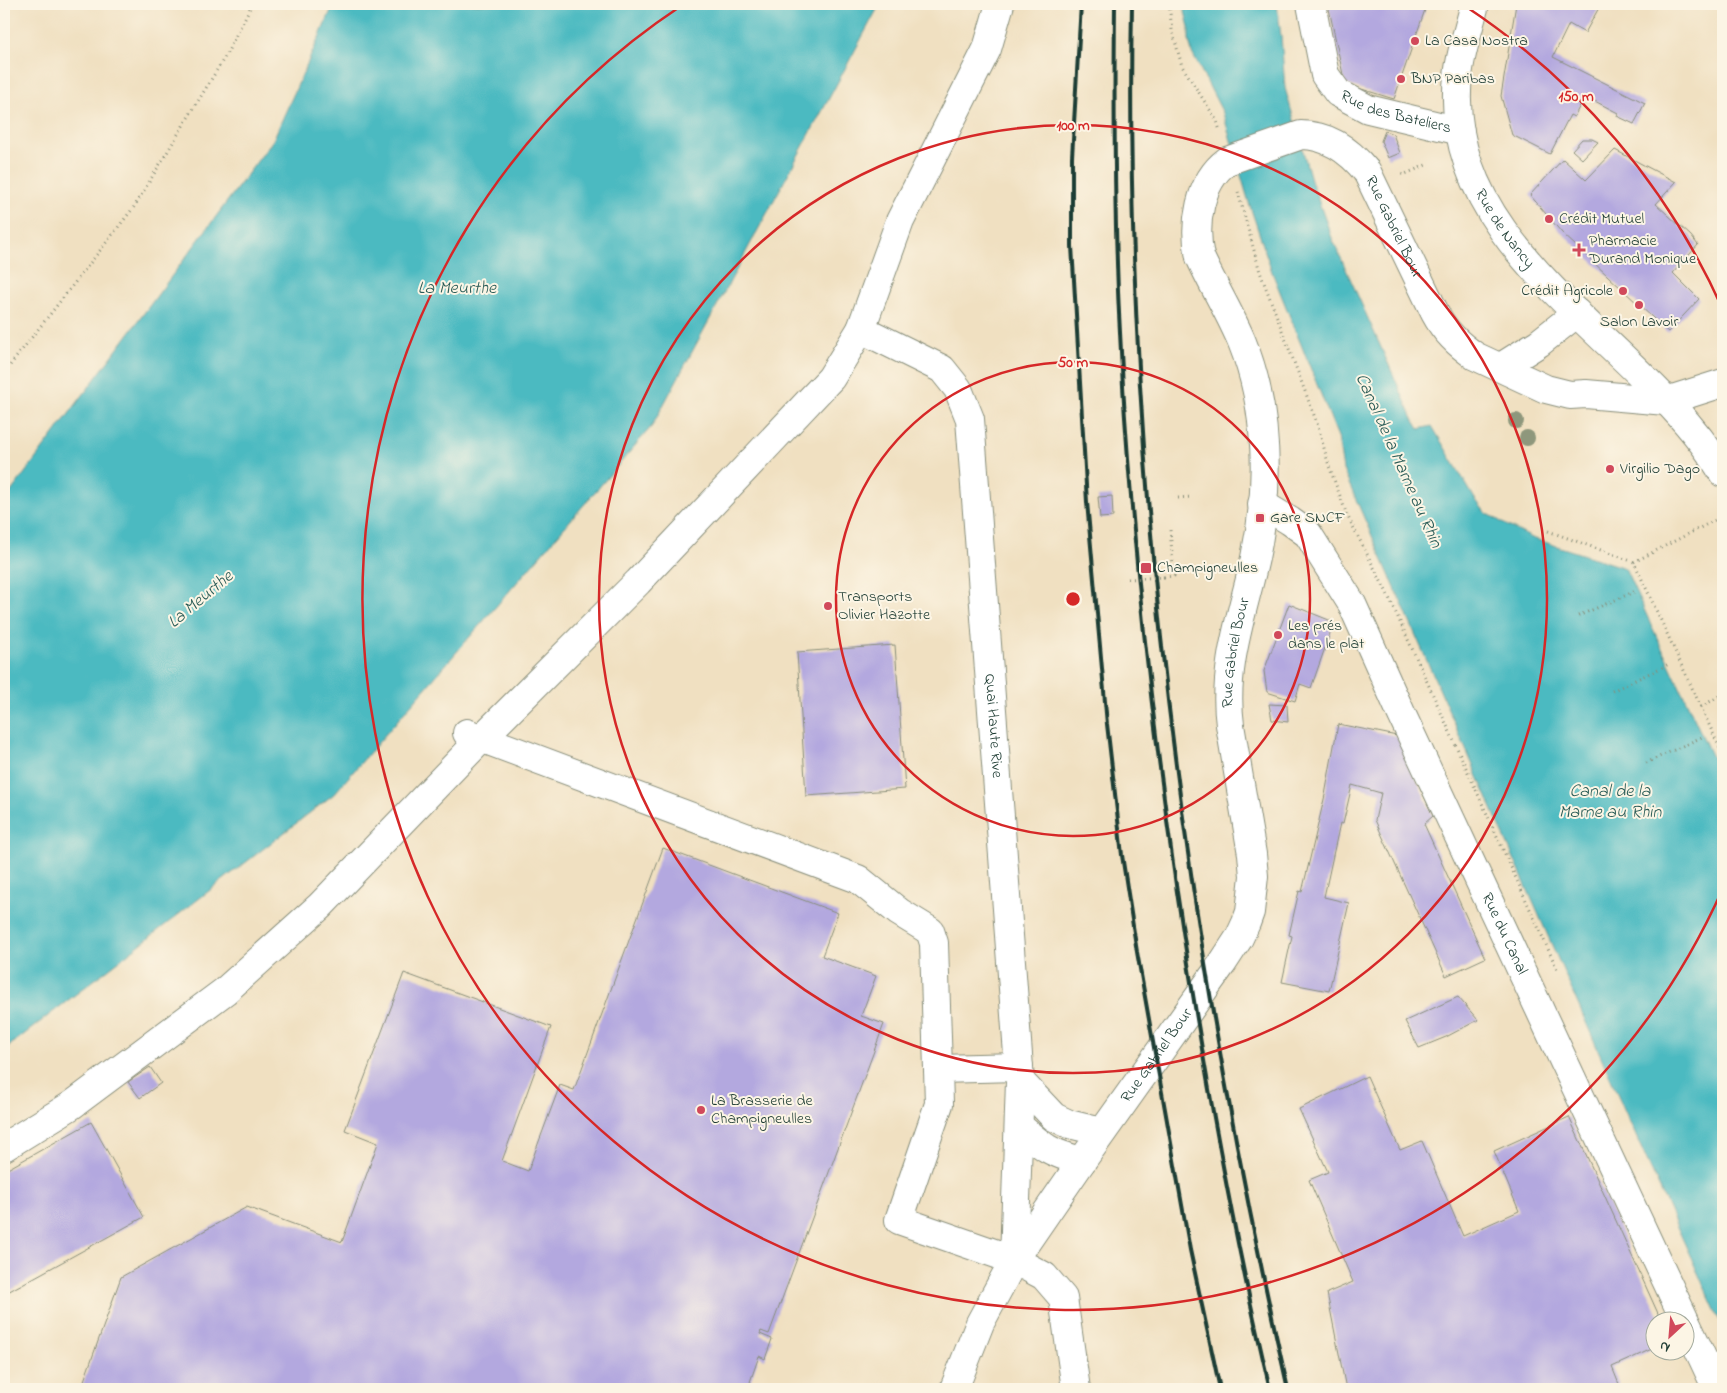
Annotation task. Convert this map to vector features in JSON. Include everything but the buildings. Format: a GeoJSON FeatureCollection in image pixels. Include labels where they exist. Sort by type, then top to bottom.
{"type":"FeatureCollection","features":[{"type":"Feature","properties":{"kind":"street"},"geometry":{"type":"LineString","coordinates":[[4,1146],[72,1105],[225,991],[320,906],[474,736],[638,582],[831,378],[861,329],[900,221],[987,49],[1000,4]]}},
{"type":"Feature","properties":{"kind":"street","name":"Rue des Bateliers"},"geometry":{"type":"LineString","coordinates":[[1311,4],[1325,75],[1338,93],[1368,109],[1460,131]]}},
{"type":"Feature","properties":{"kind":"street","name":"Rue de Nancy"},"geometry":{"type":"LineString","coordinates":[[1475,4],[1456,94],[1460,131],[1468,165],[1493,217],[1541,277],[1666,401],[1701,441],[1723,474]]}},
{"type":"Feature","properties":{"kind":"street","name":"Rue Gabriel Bour"},"geometry":{"type":"LineString","coordinates":[[954,1389],[980,1323],[1014,1260],[1102,1132],[1231,951],[1250,912],[1254,876],[1253,861],[1227,705],[1227,686],[1232,650],[1255,558],[1262,504],[1264,457],[1258,396],[1254,379],[1234,323],[1208,276],[1200,257],[1196,235],[1200,206],[1212,176],[1218,167],[1226,161],[1301,135],[1327,139],[1344,148],[1367,172],[1434,314],[1456,341],[1475,356],[1546,389],[1570,394],[1666,401]]}},
{"type":"Feature","properties":{"kind":"street"},"geometry":{"type":"LineString","coordinates":[[1500,367],[1539,343],[1577,312]]}},
{"type":"Feature","properties":{"kind":"street","name":"Quai Haute Rive"},"geometry":{"type":"LineString","coordinates":[[861,329],[942,369],[958,390],[970,419],[1019,1074],[1014,1260]]}},
{"type":"Feature","properties":{"kind":"street"},"geometry":{"type":"LineString","coordinates":[[1666,401],[1723,382]]}},
{"type":"Feature","properties":{"kind":"street","name":"Rue du Canal"},"geometry":{"type":"LineString","coordinates":[[1262,504],[1308,534],[1352,604],[1405,722],[1717,1389]]}},
{"type":"Feature","properties":{"kind":"street"},"geometry":{"type":"LineString","coordinates":[[474,736],[858,879],[899,912],[930,931],[934,943],[939,1104],[899,1220],[1014,1260],[1044,1276],[1063,1298],[1076,1381]]}},
{"type":"Feature","properties":{"kind":"street"},"geometry":{"type":"LineString","coordinates":[[938,1069],[1019,1074],[1054,1116],[1069,1124],[1102,1132]]}},
{"type":"Feature","properties":{"kind":"street"},"geometry":{"type":"LineString","coordinates":[[1019,1126],[1048,1150],[1082,1161]]}},
{"type":"Feature","properties":{"kind":"path"},"geometry":{"type":"LineString","coordinates":[[4,373],[134,207],[226,55],[252,4]]}},
{"type":"Feature","properties":{"kind":"path"},"geometry":{"type":"LineString","coordinates":[[1169,4],[1172,30],[1182,66],[1217,121],[1222,139]]}},
{"type":"Feature","properties":{"kind":"path"},"geometry":{"type":"LineString","coordinates":[[1401,172],[1403,175],[1426,165]]}},
{"type":"Feature","properties":{"kind":"path"},"geometry":{"type":"LineString","coordinates":[[1236,185],[1260,272],[1317,423],[1344,509],[1386,591],[1559,974]]}},
{"type":"Feature","properties":{"kind":"path"},"geometry":{"type":"LineString","coordinates":[[1178,498],[1191,497]]}},
{"type":"Feature","properties":{"kind":"path"},"geometry":{"type":"LineString","coordinates":[[1634,562],[1723,516]]}},
{"type":"Feature","properties":{"kind":"path"},"geometry":{"type":"LineString","coordinates":[[1128,579],[1174,576],[1170,530]]}},
{"type":"Feature","properties":{"kind":"path"},"geometry":{"type":"LineString","coordinates":[[1548,531],[1634,562],[1723,755]]}},
{"type":"Feature","properties":{"kind":"path"},"geometry":{"type":"LineString","coordinates":[[1578,616],[1636,591]]}},
{"type":"Feature","properties":{"kind":"path"},"geometry":{"type":"LineString","coordinates":[[1612,691],[1669,664]]}},
{"type":"Feature","properties":{"kind":"path"},"geometry":{"type":"LineString","coordinates":[[1701,707],[1723,694]]}},
{"type":"Feature","properties":{"kind":"path"},"geometry":{"type":"LineString","coordinates":[[1646,763],[1702,737]]}},
{"type":"Feature","properties":{"kind":"water","name":"La Meurthe"},"geometry":{"type":"Polygon","coordinates":[[[334,4],[880,4],[652,426],[334,794],[4,1050],[4,501],[273,140],[334,4]]]}},
{"type":"Feature","properties":{"kind":"water","name":"Canal de la Marne au Rhin"},"geometry":{"type":"Polygon","coordinates":[[[1183,4],[1277,4],[1285,88],[1312,183],[1332,238],[1413,419],[1419,429],[1432,426],[1475,499],[1485,512],[1532,538],[1625,568],[1723,781],[1723,1328],[1643,1152],[1343,470],[1338,437],[1272,272],[1249,203],[1223,113],[1192,53],[1189,27],[1183,4]]]}},
{"type":"Feature","properties":{"kind":"railway"},"geometry":{"type":"LineString","coordinates":[[1081,4],[1072,157],[1072,246],[1087,502],[1107,724],[1122,855],[1137,952],[1190,1250],[1220,1389]]}},
{"type":"Feature","properties":{"kind":"railway"},"geometry":{"type":"LineString","coordinates":[[1115,4],[1116,236],[1123,386],[1134,531],[1157,748],[1177,892],[1207,1079],[1230,1204],[1270,1389]]}},
{"type":"Feature","properties":{"kind":"railway"},"geometry":{"type":"LineString","coordinates":[[1132,4],[1132,178],[1138,353],[1150,527],[1168,701],[1191,874],[1219,1047],[1251,1218],[1288,1389]]}},
{"type":"Feature","properties":{"kind":"place","name":"La Casa Nostra"},"geometry":{"type":"Point","coordinates":[1415,41]}},
{"type":"Feature","properties":{"kind":"place","name":"BNP Paribas"},"geometry":{"type":"Point","coordinates":[1401,79]}},
{"type":"Feature","properties":{"kind":"place","name":"Crédit Mutuel"},"geometry":{"type":"Point","coordinates":[1549,219]}},
{"type":"Feature","properties":{"kind":"place","name":"Pharmacie Durand Monique"},"geometry":{"type":"Point","coordinates":[1579,250]}},
{"type":"Feature","properties":{"kind":"place","name":"Crédit Agricole"},"geometry":{"type":"Point","coordinates":[1623,291]}},
{"type":"Feature","properties":{"kind":"place","name":"Salon Lavoir"},"geometry":{"type":"Point","coordinates":[1639,305]}},
{"type":"Feature","properties":{"kind":"place","name":"Virgilio Dago"},"geometry":{"type":"Point","coordinates":[1610,469]}},
{"type":"Feature","properties":{"kind":"place","name":"Gare SNCF"},"geometry":{"type":"Point","coordinates":[1260,518]}},
{"type":"Feature","properties":{"kind":"place","name":"Champigneulles"},"geometry":{"type":"Point","coordinates":[1146,568]}},
{"type":"Feature","properties":{"kind":"place","name":"Transports Olivier Hazotte"},"geometry":{"type":"Point","coordinates":[828,606]}},
{"type":"Feature","properties":{"kind":"place","name":"Les prés dans le plat"},"geometry":{"type":"Point","coordinates":[1278,635]}},
{"type":"Feature","properties":{"kind":"place","name":"La Brasserie de Champigneulles"},"geometry":{"type":"Point","coordinates":[701,1110]}}]}
